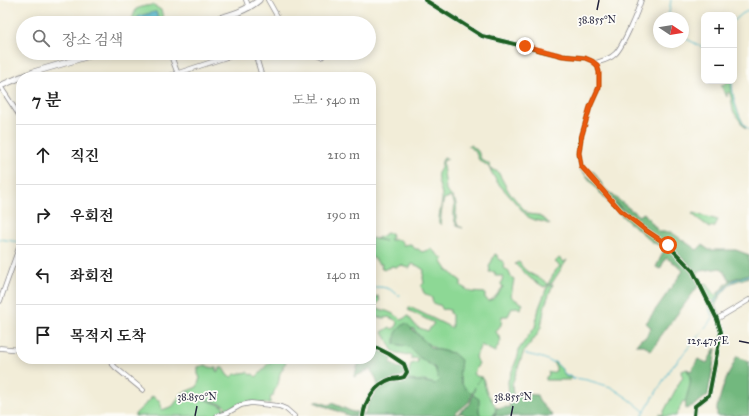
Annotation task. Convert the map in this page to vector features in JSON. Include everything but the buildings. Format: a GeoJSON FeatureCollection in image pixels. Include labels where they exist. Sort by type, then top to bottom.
{"type":"FeatureCollection","features":[{"type":"Feature","properties":{"kind":"main road"},"geometry":{"type":"LineString","coordinates":[[225,16],[249,8],[259,0]]}},
{"type":"Feature","properties":{"kind":"main road"},"geometry":{"type":"LineString","coordinates":[[34,72],[75,60]]}},
{"type":"Feature","properties":{"kind":"main road"},"geometry":{"type":"LineString","coordinates":[[0,86],[16,79]]}},
{"type":"Feature","properties":{"kind":"street"},"geometry":{"type":"LineString","coordinates":[[246,0],[249,8]]}},
{"type":"Feature","properties":{"kind":"street"},"geometry":{"type":"LineString","coordinates":[[268,0],[277,16]]}},
{"type":"Feature","properties":{"kind":"street"},"geometry":{"type":"LineString","coordinates":[[425,0],[482,36],[563,56],[585,58],[595,62],[599,68],[599,87],[590,107],[581,138],[579,153],[581,166],[620,210],[644,229],[668,245],[688,265],[693,271],[717,319],[721,332],[709,395],[695,406],[694,416]]}},
{"type":"Feature","properties":{"kind":"street"},"geometry":{"type":"LineString","coordinates":[[595,62],[610,58],[619,50],[638,10],[641,0]]}},
{"type":"Feature","properties":{"kind":"street"},"geometry":{"type":"LineString","coordinates":[[173,60],[177,72]]}},
{"type":"Feature","properties":{"kind":"street"},"geometry":{"type":"LineString","coordinates":[[186,72],[220,60]]}},
{"type":"Feature","properties":{"kind":"street"},"geometry":{"type":"LineString","coordinates":[[257,60],[261,72]]}},
{"type":"Feature","properties":{"kind":"street"},"geometry":{"type":"LineString","coordinates":[[0,86],[16,110]]}},
{"type":"Feature","properties":{"kind":"street"},"geometry":{"type":"LineString","coordinates":[[0,300],[16,256]]}},
{"type":"Feature","properties":{"kind":"street"},"geometry":{"type":"LineString","coordinates":[[717,319],[749,300]]}},
{"type":"Feature","properties":{"kind":"street"},"geometry":{"type":"LineString","coordinates":[[0,348],[16,350]]}},
{"type":"Feature","properties":{"kind":"street"},"geometry":{"type":"LineString","coordinates":[[363,416],[368,400],[380,385],[391,379],[404,377],[407,372],[404,364],[376,348]]}},
{"type":"Feature","properties":{"kind":"street"},"geometry":{"type":"LineString","coordinates":[[112,364],[143,390]]}},
{"type":"Feature","properties":{"kind":"street"},"geometry":{"type":"LineString","coordinates":[[217,416],[227,413],[241,404],[251,403],[279,406],[286,409],[294,416]]}},
{"type":"Feature","properties":{"kind":"green space"},"geometry":{"type":"Polygon","coordinates":[[[153,5],[161,10],[163,16],[157,16],[156,12],[133,16],[136,9],[153,5]]]}},
{"type":"Feature","properties":{"kind":"green space"},"geometry":{"type":"Polygon","coordinates":[[[731,84],[736,106],[746,129],[733,111],[729,92],[727,93],[727,97],[721,85],[731,84]]]}},
{"type":"Feature","properties":{"kind":"green space"},"geometry":{"type":"Polygon","coordinates":[[[471,145],[478,151],[481,159],[489,164],[491,169],[498,172],[509,192],[528,214],[537,215],[546,220],[550,225],[528,217],[497,182],[488,166],[479,160],[475,151],[468,146],[471,145]]]}},
{"type":"Feature","properties":{"kind":"green space"},"geometry":{"type":"Polygon","coordinates":[[[444,158],[448,159],[443,161],[446,191],[455,201],[458,226],[463,228],[457,226],[454,217],[454,203],[450,197],[444,199],[441,225],[439,223],[442,195],[438,181],[438,173],[444,158]]]}},
{"type":"Feature","properties":{"kind":"green space"},"geometry":{"type":"Polygon","coordinates":[[[581,169],[642,230],[668,247],[692,272],[699,285],[651,351],[644,345],[636,345],[641,339],[645,338],[651,328],[646,323],[683,271],[676,264],[666,258],[660,269],[656,267],[665,248],[652,242],[629,223],[605,199],[580,170],[581,169]]]}},
{"type":"Feature","properties":{"kind":"green space"},"geometry":{"type":"Polygon","coordinates":[[[586,170],[594,172],[605,189],[639,216],[644,213],[659,232],[671,232],[697,250],[702,245],[709,250],[736,250],[749,255],[749,274],[730,280],[721,268],[701,271],[696,274],[689,264],[619,206],[586,170]]]}},
{"type":"Feature","properties":{"kind":"green space"},"geometry":{"type":"Polygon","coordinates":[[[692,214],[718,220],[714,228],[712,226],[710,228],[692,214]]]}},
{"type":"Feature","properties":{"kind":"green space"},"geometry":{"type":"Polygon","coordinates":[[[387,233],[391,233],[392,237],[390,240],[400,240],[403,245],[411,244],[415,249],[422,252],[431,249],[443,259],[442,262],[448,271],[461,281],[461,286],[471,292],[485,293],[485,298],[489,301],[495,297],[503,287],[501,284],[503,276],[495,276],[495,272],[489,272],[489,267],[495,254],[497,255],[498,259],[504,262],[503,267],[508,270],[511,277],[514,279],[511,296],[523,304],[520,309],[517,307],[512,308],[508,316],[502,316],[501,325],[496,331],[495,330],[501,340],[495,352],[481,345],[475,358],[479,363],[473,374],[483,378],[486,391],[496,407],[495,414],[491,416],[481,416],[479,412],[478,399],[473,395],[475,387],[472,394],[463,388],[453,353],[440,350],[430,345],[413,328],[395,344],[409,347],[419,357],[435,368],[439,380],[435,384],[424,381],[404,380],[408,375],[411,364],[418,362],[417,358],[410,359],[412,356],[408,354],[393,351],[382,332],[390,327],[392,329],[396,327],[398,323],[388,317],[376,317],[376,308],[389,312],[402,320],[408,316],[417,327],[428,331],[434,323],[408,310],[410,307],[452,328],[452,315],[450,310],[443,310],[440,305],[434,303],[432,298],[424,293],[421,286],[424,283],[424,270],[412,264],[410,268],[402,265],[397,267],[391,266],[390,268],[384,270],[381,267],[382,264],[379,264],[376,260],[376,239],[385,241],[376,239],[387,233]]]}},
{"type":"Feature","properties":{"kind":"green space"},"geometry":{"type":"Polygon","coordinates":[[[559,258],[564,262],[567,260],[552,283],[544,287],[531,279],[515,264],[518,262],[520,263],[528,272],[548,284],[560,266],[555,262],[559,258]]]}},
{"type":"Feature","properties":{"kind":"green space"},"geometry":{"type":"Polygon","coordinates":[[[749,274],[745,277],[749,277],[731,283],[742,277],[737,278],[728,284],[712,304],[702,285],[705,283],[715,296],[730,280],[749,274]]]}},
{"type":"Feature","properties":{"kind":"green space"},"geometry":{"type":"Polygon","coordinates":[[[731,283],[720,296],[715,306],[718,316],[713,305],[725,288],[731,283]]]}},
{"type":"Feature","properties":{"kind":"green space"},"geometry":{"type":"Polygon","coordinates":[[[553,284],[545,305],[541,327],[537,335],[524,351],[512,384],[513,395],[509,396],[508,381],[518,356],[519,349],[535,327],[539,308],[547,287],[553,284]]]}},
{"type":"Feature","properties":{"kind":"green space"},"geometry":{"type":"Polygon","coordinates":[[[378,296],[380,301],[376,305],[376,297],[378,296]]]}},
{"type":"Feature","properties":{"kind":"green space"},"geometry":{"type":"Polygon","coordinates":[[[406,323],[431,348],[453,353],[461,360],[461,383],[472,394],[469,402],[452,416],[364,416],[373,396],[378,390],[389,382],[406,380],[435,384],[439,380],[435,368],[419,357],[409,347],[395,344],[397,332],[400,327],[406,323]]]}},
{"type":"Feature","properties":{"kind":"green space"},"geometry":{"type":"Polygon","coordinates":[[[376,348],[393,357],[390,363],[400,369],[402,367],[405,371],[404,375],[378,386],[376,378],[370,369],[354,377],[358,364],[376,364],[376,348]]]}},
{"type":"Feature","properties":{"kind":"green space"},"geometry":{"type":"Polygon","coordinates":[[[715,348],[708,395],[686,409],[686,399],[690,385],[687,369],[691,371],[698,359],[707,363],[715,348]]]}},
{"type":"Feature","properties":{"kind":"green space"},"geometry":{"type":"Polygon","coordinates":[[[737,356],[748,362],[749,361],[749,416],[717,416],[717,407],[724,384],[737,356]]]}},
{"type":"Feature","properties":{"kind":"green space"},"geometry":{"type":"Polygon","coordinates":[[[554,362],[561,368],[566,377],[570,377],[570,380],[546,380],[546,377],[549,375],[548,372],[551,373],[556,371],[554,362]]]}},
{"type":"Feature","properties":{"kind":"green space"},"geometry":{"type":"Polygon","coordinates":[[[285,364],[280,373],[278,384],[273,396],[271,396],[270,403],[239,404],[227,411],[224,405],[185,392],[197,387],[200,378],[198,374],[198,367],[206,365],[216,368],[216,371],[219,372],[220,368],[223,368],[228,376],[232,377],[235,374],[248,372],[250,375],[253,374],[256,377],[266,365],[285,364]]]}},
{"type":"Feature","properties":{"kind":"green space"},"geometry":{"type":"Polygon","coordinates":[[[687,369],[691,382],[686,402],[683,401],[676,416],[658,416],[659,414],[662,415],[683,376],[681,374],[682,371],[687,369]]]}},
{"type":"Feature","properties":{"kind":"green space"},"geometry":{"type":"Polygon","coordinates":[[[183,392],[223,406],[226,412],[213,416],[135,416],[135,414],[150,400],[152,396],[160,401],[162,410],[173,406],[183,392]]]}},
{"type":"Feature","properties":{"kind":"green space"},"geometry":{"type":"Polygon","coordinates":[[[524,394],[537,395],[539,401],[553,416],[495,416],[496,411],[495,413],[496,408],[510,407],[509,396],[524,394]]]}},
{"type":"Feature","properties":{"kind":"green space"},"geometry":{"type":"Polygon","coordinates":[[[473,395],[479,399],[479,412],[481,416],[466,416],[461,413],[455,416],[470,404],[473,395]]]}},
{"type":"Feature","properties":{"kind":"green space"},"geometry":{"type":"Polygon","coordinates":[[[316,401],[329,405],[332,403],[353,412],[362,412],[362,416],[350,416],[314,402],[316,401]]]}},
{"type":"Feature","properties":{"kind":"water"},"geometry":{"type":"Polygon","coordinates":[[[156,12],[157,16],[139,16],[156,12]]]}},
{"type":"Feature","properties":{"kind":"waterway"},"geometry":{"type":"LineString","coordinates":[[669,12],[671,0]]}},
{"type":"Feature","properties":{"kind":"waterway"},"geometry":{"type":"LineString","coordinates":[[737,18],[749,10]]}},
{"type":"Feature","properties":{"kind":"waterway"},"geometry":{"type":"LineString","coordinates":[[689,40],[701,46]]}},
{"type":"Feature","properties":{"kind":"waterway"},"geometry":{"type":"LineString","coordinates":[[732,84],[738,114],[749,130]]}},
{"type":"Feature","properties":{"kind":"waterway"},"geometry":{"type":"LineString","coordinates":[[0,239],[16,242]]}},
{"type":"Feature","properties":{"kind":"waterway"},"geometry":{"type":"LineString","coordinates":[[713,304],[719,295],[733,281],[749,275]]}},
{"type":"Feature","properties":{"kind":"waterway"},"geometry":{"type":"LineString","coordinates":[[376,287],[385,288],[400,295]]}},
{"type":"Feature","properties":{"kind":"waterway"},"geometry":{"type":"LineString","coordinates":[[642,416],[669,371],[713,318],[709,308]]}},
{"type":"Feature","properties":{"kind":"waterway"},"geometry":{"type":"LineString","coordinates":[[526,354],[555,362],[566,376],[570,376],[574,380],[575,378],[587,380],[611,387],[645,412]]}},
{"type":"Feature","properties":{"kind":"cycle path"},"geometry":{"type":"LineString","coordinates":[[425,0],[482,36],[563,56],[585,58],[597,65],[599,72],[599,87],[590,107],[581,138],[579,153],[581,166],[620,210],[644,229],[668,245],[693,271],[717,319],[721,332],[709,395],[695,406],[694,416]]}},
{"type":"Feature","properties":{"kind":"cycle path"},"geometry":{"type":"LineString","coordinates":[[363,416],[366,405],[376,389],[385,381],[404,377],[407,372],[404,364],[376,348]]}},
{"type":"Feature","properties":{"kind":"route"},"geometry":{"type":"LineString","coordinates":[[525,46],[563,56],[585,58],[595,62],[599,68],[600,80],[598,91],[590,107],[581,138],[579,158],[581,166],[620,210],[644,229],[668,245]]}}]}
